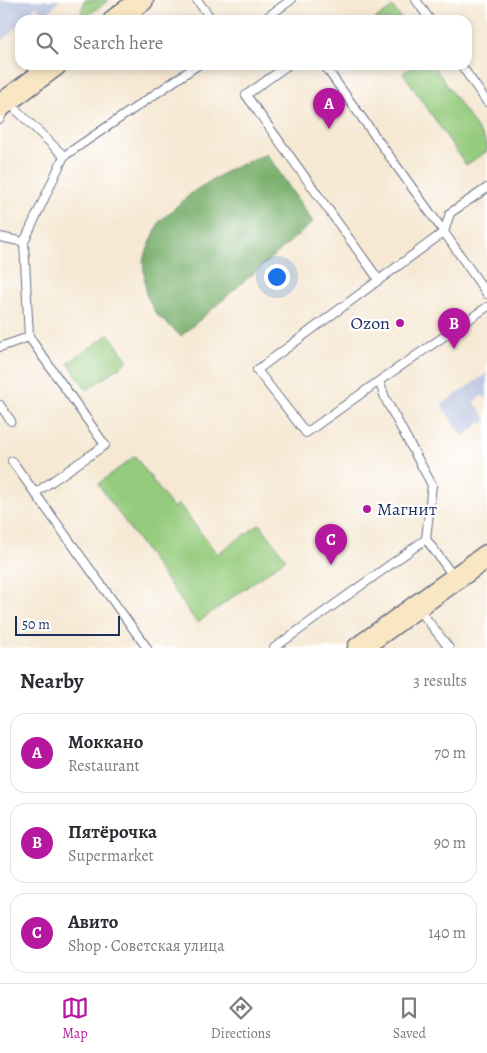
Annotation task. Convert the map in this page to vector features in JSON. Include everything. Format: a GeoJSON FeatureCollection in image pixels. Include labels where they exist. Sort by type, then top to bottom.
{"type":"FeatureCollection","features":[{"type":"Feature","properties":{"kind":"street"},"geometry":{"type":"LineString","coordinates":[[122,15],[142,0]]}},
{"type":"Feature","properties":{"kind":"street"},"geometry":{"type":"LineString","coordinates":[[2,109],[49,70]]}},
{"type":"Feature","properties":{"kind":"street"},"geometry":{"type":"LineString","coordinates":[[364,647],[487,556]]}},
{"type":"Feature","properties":{"kind":"lane"},"geometry":{"type":"LineString","coordinates":[[197,0],[208,15]]}},
{"type":"Feature","properties":{"kind":"lane"},"geometry":{"type":"LineString","coordinates":[[270,15],[291,0]]}},
{"type":"Feature","properties":{"kind":"lane"},"geometry":{"type":"LineString","coordinates":[[416,0],[426,15]]}},
{"type":"Feature","properties":{"kind":"lane"},"geometry":{"type":"LineString","coordinates":[[35,493],[105,446],[29,337],[24,242],[64,156],[191,70]]}},
{"type":"Feature","properties":{"kind":"lane"},"geometry":{"type":"LineString","coordinates":[[281,70],[246,95],[379,280]]}},
{"type":"Feature","properties":{"kind":"lane"},"geometry":{"type":"LineString","coordinates":[[328,70],[487,294]]}},
{"type":"Feature","properties":{"kind":"lane"},"geometry":{"type":"LineString","coordinates":[[465,70],[487,102]]}},
{"type":"Feature","properties":{"kind":"lane"},"geometry":{"type":"LineString","coordinates":[[2,109],[64,156]]}},
{"type":"Feature","properties":{"kind":"lane"},"geometry":{"type":"LineString","coordinates":[[487,188],[450,213],[444,232],[257,370],[306,433],[487,307]]}},
{"type":"Feature","properties":{"kind":"lane"},"geometry":{"type":"LineString","coordinates":[[0,237],[24,242]]}},
{"type":"Feature","properties":{"kind":"lane"},"geometry":{"type":"LineString","coordinates":[[0,346],[29,337]]}},
{"type":"Feature","properties":{"kind":"lane"},"geometry":{"type":"LineString","coordinates":[[380,382],[386,400],[432,485],[426,539],[455,578]]}},
{"type":"Feature","properties":{"kind":"lane"},"geometry":{"type":"LineString","coordinates":[[0,405],[10,421]]}},
{"type":"Feature","properties":{"kind":"lane"},"geometry":{"type":"LineString","coordinates":[[12,461],[147,648]]}},
{"type":"Feature","properties":{"kind":"lane"},"geometry":{"type":"LineString","coordinates":[[274,648],[426,539]]}},
{"type":"Feature","properties":{"kind":"lane"},"geometry":{"type":"LineString","coordinates":[[417,606],[449,648]]}},
{"type":"Feature","properties":{"kind":"shaded area"},"geometry":{"type":"Polygon","coordinates":[[[0,0],[60,0],[46,15],[36,6],[28,15],[15,15],[15,28],[0,44],[0,0]]]}},
{"type":"Feature","properties":{"kind":"shaded area"},"geometry":{"type":"Polygon","coordinates":[[[487,373],[487,397],[485,398],[483,395],[474,401],[487,420],[482,424],[480,422],[463,436],[441,405],[487,373]]]}},
{"type":"Feature","properties":{"kind":"green space"},"geometry":{"type":"Polygon","coordinates":[[[85,0],[109,0],[89,15],[84,15],[81,12],[85,0]]]}},
{"type":"Feature","properties":{"kind":"green space"},"geometry":{"type":"Polygon","coordinates":[[[393,7],[399,15],[381,15],[393,7]]]}},
{"type":"Feature","properties":{"kind":"green space"},"geometry":{"type":"Polygon","coordinates":[[[408,70],[436,70],[487,143],[487,151],[466,165],[403,73],[408,70]]]}},
{"type":"Feature","properties":{"kind":"green space"},"geometry":{"type":"Polygon","coordinates":[[[267,154],[313,222],[181,336],[156,314],[146,294],[143,260],[159,222],[194,191],[232,168],[267,154]]]}},
{"type":"Feature","properties":{"kind":"green space"},"geometry":{"type":"Polygon","coordinates":[[[109,334],[128,361],[87,390],[68,363],[109,334]]]}},
{"type":"Feature","properties":{"kind":"green space"},"geometry":{"type":"Polygon","coordinates":[[[135,456],[173,508],[179,504],[217,554],[260,524],[286,559],[197,623],[98,484],[135,456]]]}},
{"type":"Feature","properties":{"kind":"place","name":"Моккано"},"geometry":{"type":"Point","coordinates":[329,129]}},
{"type":"Feature","properties":{"kind":"place","name":"Ozon"},"geometry":{"type":"Point","coordinates":[400,323]}},
{"type":"Feature","properties":{"kind":"place","name":"Пятёрочка"},"geometry":{"type":"Point","coordinates":[454,349]}},
{"type":"Feature","properties":{"kind":"place","name":"Магнит"},"geometry":{"type":"Point","coordinates":[367,509]}},
{"type":"Feature","properties":{"kind":"place","name":"Авито"},"geometry":{"type":"Point","coordinates":[331,565]}}]}
